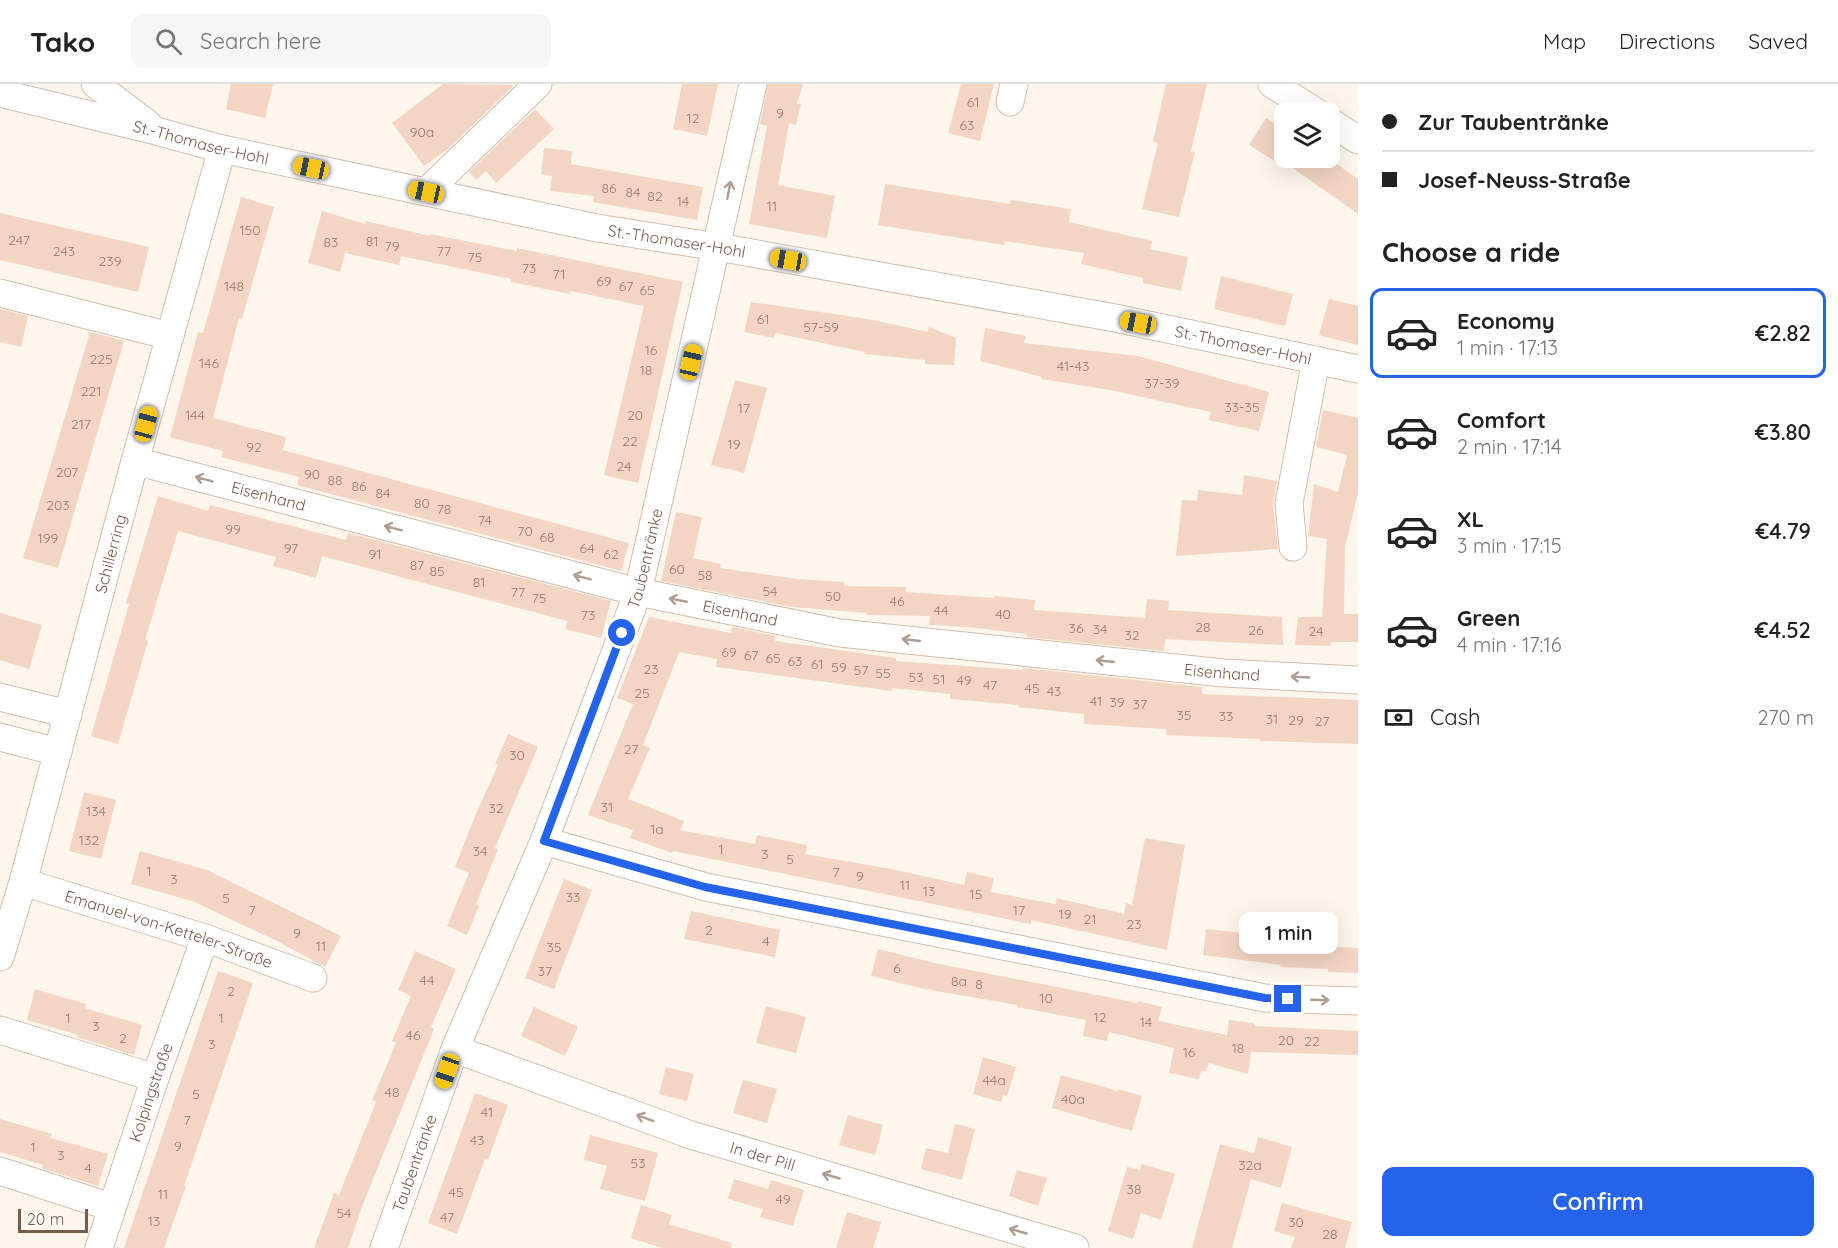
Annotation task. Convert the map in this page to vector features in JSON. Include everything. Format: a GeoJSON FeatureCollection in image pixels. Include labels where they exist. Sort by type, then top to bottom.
{"type":"FeatureCollection","features":[{"type":"Feature","properties":{"kind":"street"},"geometry":{"type":"LineString","coordinates":[[95,84],[156,131]]}},
{"type":"Feature","properties":{"kind":"street"},"geometry":{"type":"LineString","coordinates":[[426,192],[538,84]]}},
{"type":"Feature","properties":{"kind":"street","name":"Taubentränke"},"geometry":{"type":"LineString","coordinates":[[384,1248],[454,1049],[544,841],[638,592],[718,248],[753,84]]}},
{"type":"Feature","properties":{"kind":"street"},"geometry":{"type":"LineString","coordinates":[[1272,84],[1300,102]]}},
{"type":"Feature","properties":{"kind":"street","name":"St.-Thomaser-Hohl"},"geometry":{"type":"LineString","coordinates":[[0,93],[37,92],[156,131],[222,149],[597,228],[1115,318],[1358,369]]}},
{"type":"Feature","properties":{"kind":"street"},"geometry":{"type":"LineString","coordinates":[[1340,128],[1358,140]]}},
{"type":"Feature","properties":{"kind":"street","name":"Schillerring"},"geometry":{"type":"LineString","coordinates":[[0,957],[23,882],[135,461],[222,149]]}},
{"type":"Feature","properties":{"kind":"street"},"geometry":{"type":"LineString","coordinates":[[0,293],[170,336]]}},
{"type":"Feature","properties":{"kind":"street"},"geometry":{"type":"LineString","coordinates":[[1293,547],[1289,503],[1316,360]]}},
{"type":"Feature","properties":{"kind":"street","name":"Eisenhand"},"geometry":{"type":"LineString","coordinates":[[135,461],[638,592],[840,633],[1224,673],[1358,680]]}},
{"type":"Feature","properties":{"kind":"street"},"geometry":{"type":"LineString","coordinates":[[0,697],[68,714]]}},
{"type":"Feature","properties":{"kind":"street"},"geometry":{"type":"LineString","coordinates":[[0,737],[58,752]]}},
{"type":"Feature","properties":{"kind":"street"},"geometry":{"type":"LineString","coordinates":[[544,841],[705,887],[1241,994],[1265,998],[1358,1001]]}},
{"type":"Feature","properties":{"kind":"street","name":"Emanuel-von-Ketteler-Straße"},"geometry":{"type":"LineString","coordinates":[[23,882],[205,938],[313,978]]}},
{"type":"Feature","properties":{"kind":"street","name":"Kolpingstraße"},"geometry":{"type":"LineString","coordinates":[[99,1248],[155,1078],[205,938]]}},
{"type":"Feature","properties":{"kind":"street"},"geometry":{"type":"LineString","coordinates":[[0,1030],[155,1078]]}},
{"type":"Feature","properties":{"kind":"street","name":"In der Pill"},"geometry":{"type":"LineString","coordinates":[[454,1049],[691,1135],[1075,1248]]}},
{"type":"Feature","properties":{"kind":"street"},"geometry":{"type":"LineString","coordinates":[[0,1171],[111,1207]]}},
{"type":"Feature","properties":{"kind":"building"},"geometry":{"type":"Polygon","coordinates":[[[231,84],[273,84],[265,118],[226,109],[231,84]]]}},
{"type":"Feature","properties":{"kind":"building"},"geometry":{"type":"Polygon","coordinates":[[[443,84],[514,85],[448,149],[424,166],[392,123],[443,84]]]}},
{"type":"Feature","properties":{"kind":"building"},"geometry":{"type":"Polygon","coordinates":[[[682,84],[718,84],[707,136],[673,129],[682,84]]]}},
{"type":"Feature","properties":{"kind":"building"},"geometry":{"type":"Polygon","coordinates":[[[768,84],[803,84],[797,104],[801,104],[796,125],[789,123],[778,185],[835,196],[827,238],[749,224],[767,126],[760,124],[768,84]]]}},
{"type":"Feature","properties":{"kind":"building"},"geometry":{"type":"Polygon","coordinates":[[[961,84],[994,84],[980,141],[948,133],[961,84]]]}},
{"type":"Feature","properties":{"kind":"building"},"geometry":{"type":"Polygon","coordinates":[[[1166,84],[1207,84],[1191,151],[1195,152],[1179,217],[1142,209],[1158,143],[1153,141],[1166,84]]]}},
{"type":"Feature","properties":{"kind":"building"},"geometry":{"type":"Polygon","coordinates":[[[535,109],[554,129],[496,183],[486,171],[476,180],[469,172],[535,109]]]}},
{"type":"Feature","properties":{"kind":"building"},"geometry":{"type":"Polygon","coordinates":[[[1266,118],[1274,123],[1274,161],[1249,145],[1266,118]]]}},
{"type":"Feature","properties":{"kind":"building"},"geometry":{"type":"Polygon","coordinates":[[[544,148],[572,151],[571,164],[703,187],[697,220],[593,202],[594,196],[550,191],[552,176],[541,174],[544,148]]]}},
{"type":"Feature","properties":{"kind":"building"},"geometry":{"type":"Polygon","coordinates":[[[1340,166],[1358,179],[1358,214],[1293,168],[1340,166]]]}},
{"type":"Feature","properties":{"kind":"building"},"geometry":{"type":"Polygon","coordinates":[[[885,184],[1010,204],[1011,200],[1071,209],[1069,222],[1152,241],[1150,249],[1188,257],[1181,291],[1143,283],[1143,278],[1081,264],[1084,253],[1005,241],[1004,245],[878,225],[885,184]]]}},
{"type":"Feature","properties":{"kind":"building"},"geometry":{"type":"Polygon","coordinates":[[[241,197],[274,207],[242,319],[239,318],[213,418],[286,437],[283,450],[629,543],[621,571],[297,485],[299,477],[221,457],[223,451],[170,437],[198,332],[203,333],[241,197]]]}},
{"type":"Feature","properties":{"kind":"building"},"geometry":{"type":"Polygon","coordinates":[[[322,211],[365,224],[366,221],[430,236],[430,234],[517,251],[517,248],[683,282],[638,483],[604,475],[644,306],[511,282],[511,279],[401,256],[399,265],[345,253],[340,272],[308,263],[322,211]]]}},
{"type":"Feature","properties":{"kind":"building"},"geometry":{"type":"Polygon","coordinates":[[[0,213],[149,247],[138,292],[0,260],[0,213]]]}},
{"type":"Feature","properties":{"kind":"building"},"geometry":{"type":"Polygon","coordinates":[[[1221,276],[1293,294],[1285,326],[1214,309],[1221,276]]]}},
{"type":"Feature","properties":{"kind":"building"},"geometry":{"type":"Polygon","coordinates":[[[1329,299],[1358,306],[1358,345],[1319,335],[1329,299]]]}},
{"type":"Feature","properties":{"kind":"building"},"geometry":{"type":"Polygon","coordinates":[[[751,302],[868,319],[928,332],[929,327],[956,338],[954,365],[925,364],[925,360],[864,354],[865,352],[775,333],[774,338],[744,332],[751,302]]]}},
{"type":"Feature","properties":{"kind":"building"},"geometry":{"type":"Polygon","coordinates":[[[0,309],[28,316],[21,347],[0,342],[0,309]]]}},
{"type":"Feature","properties":{"kind":"building"},"geometry":{"type":"Polygon","coordinates":[[[985,328],[1026,336],[1024,343],[1138,356],[1269,392],[1259,431],[1209,420],[1211,412],[1110,390],[1042,379],[1042,377],[980,361],[985,328]]]}},
{"type":"Feature","properties":{"kind":"building"},"geometry":{"type":"Polygon","coordinates":[[[90,332],[124,341],[58,568],[23,558],[90,332]]]}},
{"type":"Feature","properties":{"kind":"building"},"geometry":{"type":"Polygon","coordinates":[[[735,380],[767,388],[744,473],[711,465],[735,380]]]}},
{"type":"Feature","properties":{"kind":"building"},"geometry":{"type":"Polygon","coordinates":[[[1323,410],[1358,418],[1358,493],[1345,547],[1344,614],[1358,614],[1358,642],[1331,642],[1330,646],[1295,645],[1298,617],[1322,617],[1327,539],[1308,536],[1314,484],[1338,492],[1347,455],[1316,447],[1323,410]]]}},
{"type":"Feature","properties":{"kind":"building"},"geometry":{"type":"Polygon","coordinates":[[[1244,475],[1277,481],[1273,504],[1278,549],[1176,556],[1182,500],[1197,501],[1198,490],[1242,495],[1244,475]]]}},
{"type":"Feature","properties":{"kind":"building"},"geometry":{"type":"Polygon","coordinates":[[[158,496],[208,511],[210,505],[346,540],[348,533],[611,601],[601,638],[565,629],[567,621],[322,556],[316,578],[273,566],[276,557],[178,531],[145,640],[148,641],[118,744],[91,736],[129,604],[126,603],[158,496]]]}},
{"type":"Feature","properties":{"kind":"building"},"geometry":{"type":"Polygon","coordinates":[[[676,512],[702,517],[693,558],[721,564],[720,568],[797,579],[844,582],[844,586],[906,587],[906,592],[1035,600],[1034,610],[1145,618],[1147,599],[1169,601],[1168,610],[1282,617],[1283,645],[1165,639],[1164,651],[1027,637],[1027,634],[929,625],[930,616],[867,615],[867,613],[792,607],[661,581],[676,512]]]}},
{"type":"Feature","properties":{"kind":"building"},"geometry":{"type":"Polygon","coordinates":[[[0,613],[42,625],[29,669],[0,660],[0,613]]]}},
{"type":"Feature","properties":{"kind":"building"},"geometry":{"type":"Polygon","coordinates":[[[649,617],[731,633],[732,627],[776,636],[775,641],[896,658],[896,661],[1023,670],[1023,668],[1202,687],[1202,694],[1358,700],[1358,744],[1166,735],[1166,729],[1084,724],[1084,714],[950,699],[950,694],[892,688],[892,691],[716,667],[717,659],[679,652],[643,745],[650,748],[628,799],[684,821],[680,830],[755,844],[757,835],[807,845],[805,854],[964,885],[967,872],[994,878],[991,892],[1055,904],[1057,898],[1124,914],[1126,903],[1132,905],[1145,838],[1185,845],[1167,950],[1031,920],[1031,924],[673,851],[672,853],[630,838],[633,830],[588,815],[633,704],[617,698],[649,617]]]}},
{"type":"Feature","properties":{"kind":"building"},"geometry":{"type":"Polygon","coordinates":[[[508,734],[538,747],[495,848],[498,849],[476,904],[479,906],[467,935],[447,926],[469,873],[455,867],[498,765],[495,764],[508,734]]]}},
{"type":"Feature","properties":{"kind":"building"},"geometry":{"type":"Polygon","coordinates":[[[84,792],[116,800],[101,859],[69,851],[84,792]]]}},
{"type":"Feature","properties":{"kind":"building"},"geometry":{"type":"Polygon","coordinates":[[[140,851],[207,870],[341,936],[325,967],[277,941],[192,901],[131,884],[140,851]]]}},
{"type":"Feature","properties":{"kind":"building"},"geometry":{"type":"Polygon","coordinates":[[[564,879],[592,890],[554,989],[525,978],[564,879]]]}},
{"type":"Feature","properties":{"kind":"building"},"geometry":{"type":"Polygon","coordinates":[[[691,911],[780,930],[775,957],[684,939],[691,911]]]}},
{"type":"Feature","properties":{"kind":"building"},"geometry":{"type":"Polygon","coordinates":[[[1206,929],[1252,934],[1252,939],[1308,941],[1308,945],[1358,948],[1358,973],[1280,967],[1281,965],[1203,955],[1206,929]]]}},
{"type":"Feature","properties":{"kind":"building"},"geometry":{"type":"Polygon","coordinates":[[[878,949],[939,964],[1138,1003],[1138,1001],[1162,1007],[1158,1021],[1227,1035],[1229,1020],[1254,1023],[1254,1026],[1358,1031],[1358,1055],[1251,1052],[1248,1074],[1209,1063],[1206,1071],[1201,1071],[1199,1079],[1169,1073],[1174,1048],[1109,1032],[1107,1041],[1083,1036],[1086,1020],[925,989],[871,976],[878,949]]]}},
{"type":"Feature","properties":{"kind":"building"},"geometry":{"type":"Polygon","coordinates":[[[415,951],[456,969],[431,1027],[434,1029],[363,1204],[348,1248],[314,1248],[334,1193],[339,1195],[376,1102],[372,1100],[396,1043],[392,1041],[411,996],[398,990],[415,951]]]}},
{"type":"Feature","properties":{"kind":"building"},"geometry":{"type":"Polygon","coordinates":[[[218,971],[253,983],[184,1186],[186,1186],[164,1248],[124,1248],[218,971]]]}},
{"type":"Feature","properties":{"kind":"building"},"geometry":{"type":"Polygon","coordinates":[[[35,989],[86,1004],[85,1008],[142,1025],[134,1055],[27,1020],[35,989]]]}},
{"type":"Feature","properties":{"kind":"building"},"geometry":{"type":"Polygon","coordinates":[[[766,1006],[806,1017],[796,1053],[756,1043],[766,1006]]]}},
{"type":"Feature","properties":{"kind":"building"},"geometry":{"type":"Polygon","coordinates":[[[534,1007],[578,1027],[565,1056],[521,1036],[534,1007]]]}},
{"type":"Feature","properties":{"kind":"building"},"geometry":{"type":"Polygon","coordinates":[[[983,1057],[1016,1067],[1007,1096],[1003,1095],[1001,1102],[973,1094],[983,1057]]]}},
{"type":"Feature","properties":{"kind":"building"},"geometry":{"type":"Polygon","coordinates":[[[666,1067],[694,1074],[687,1101],[659,1094],[666,1067]]]}},
{"type":"Feature","properties":{"kind":"building"},"geometry":{"type":"Polygon","coordinates":[[[1061,1075],[1142,1096],[1132,1131],[1052,1108],[1061,1075]]]}},
{"type":"Feature","properties":{"kind":"building"},"geometry":{"type":"Polygon","coordinates":[[[743,1080],[777,1089],[767,1123],[733,1113],[743,1080]]]}},
{"type":"Feature","properties":{"kind":"building"},"geometry":{"type":"Polygon","coordinates":[[[475,1093],[508,1105],[457,1234],[428,1223],[475,1093]]]}},
{"type":"Feature","properties":{"kind":"building"},"geometry":{"type":"Polygon","coordinates":[[[848,1115],[883,1125],[875,1155],[839,1145],[848,1115]]]}},
{"type":"Feature","properties":{"kind":"building"},"geometry":{"type":"Polygon","coordinates":[[[0,1119],[52,1134],[51,1138],[108,1154],[98,1186],[42,1168],[43,1165],[0,1152],[0,1119]]]}},
{"type":"Feature","properties":{"kind":"building"},"geometry":{"type":"Polygon","coordinates":[[[955,1124],[975,1129],[962,1180],[921,1169],[926,1148],[948,1153],[955,1124]]]}},
{"type":"Feature","properties":{"kind":"building"},"geometry":{"type":"Polygon","coordinates":[[[590,1135],[658,1153],[645,1201],[600,1189],[607,1166],[584,1160],[590,1135]]]}},
{"type":"Feature","properties":{"kind":"building"},"geometry":{"type":"Polygon","coordinates":[[[1258,1137],[1292,1147],[1281,1188],[1251,1179],[1232,1248],[1192,1248],[1220,1144],[1254,1153],[1258,1137]]]}},
{"type":"Feature","properties":{"kind":"building"},"geometry":{"type":"Polygon","coordinates":[[[1142,1164],[1175,1174],[1161,1220],[1141,1213],[1133,1239],[1108,1231],[1127,1167],[1140,1170],[1142,1164]]]}},
{"type":"Feature","properties":{"kind":"building"},"geometry":{"type":"Polygon","coordinates":[[[1017,1170],[1047,1178],[1038,1206],[1009,1196],[1017,1170]]]}},
{"type":"Feature","properties":{"kind":"building"},"geometry":{"type":"Polygon","coordinates":[[[734,1179],[768,1189],[771,1180],[804,1190],[793,1226],[760,1217],[763,1209],[728,1199],[734,1179]]]}},
{"type":"Feature","properties":{"kind":"building"},"geometry":{"type":"Polygon","coordinates":[[[1282,1203],[1352,1222],[1345,1248],[1291,1248],[1295,1237],[1274,1231],[1282,1203]]]}},
{"type":"Feature","properties":{"kind":"building"},"geometry":{"type":"Polygon","coordinates":[[[641,1205],[672,1215],[669,1224],[732,1243],[731,1248],[662,1248],[631,1238],[641,1205]]]}},
{"type":"Feature","properties":{"kind":"building"},"geometry":{"type":"Polygon","coordinates":[[[847,1212],[881,1222],[873,1248],[836,1248],[847,1212]]]}},
{"type":"Feature","properties":{"kind":"route"},"geometry":{"type":"LineString","coordinates":[[622,633],[544,841],[705,887],[1265,998],[1288,999]]}}]}
